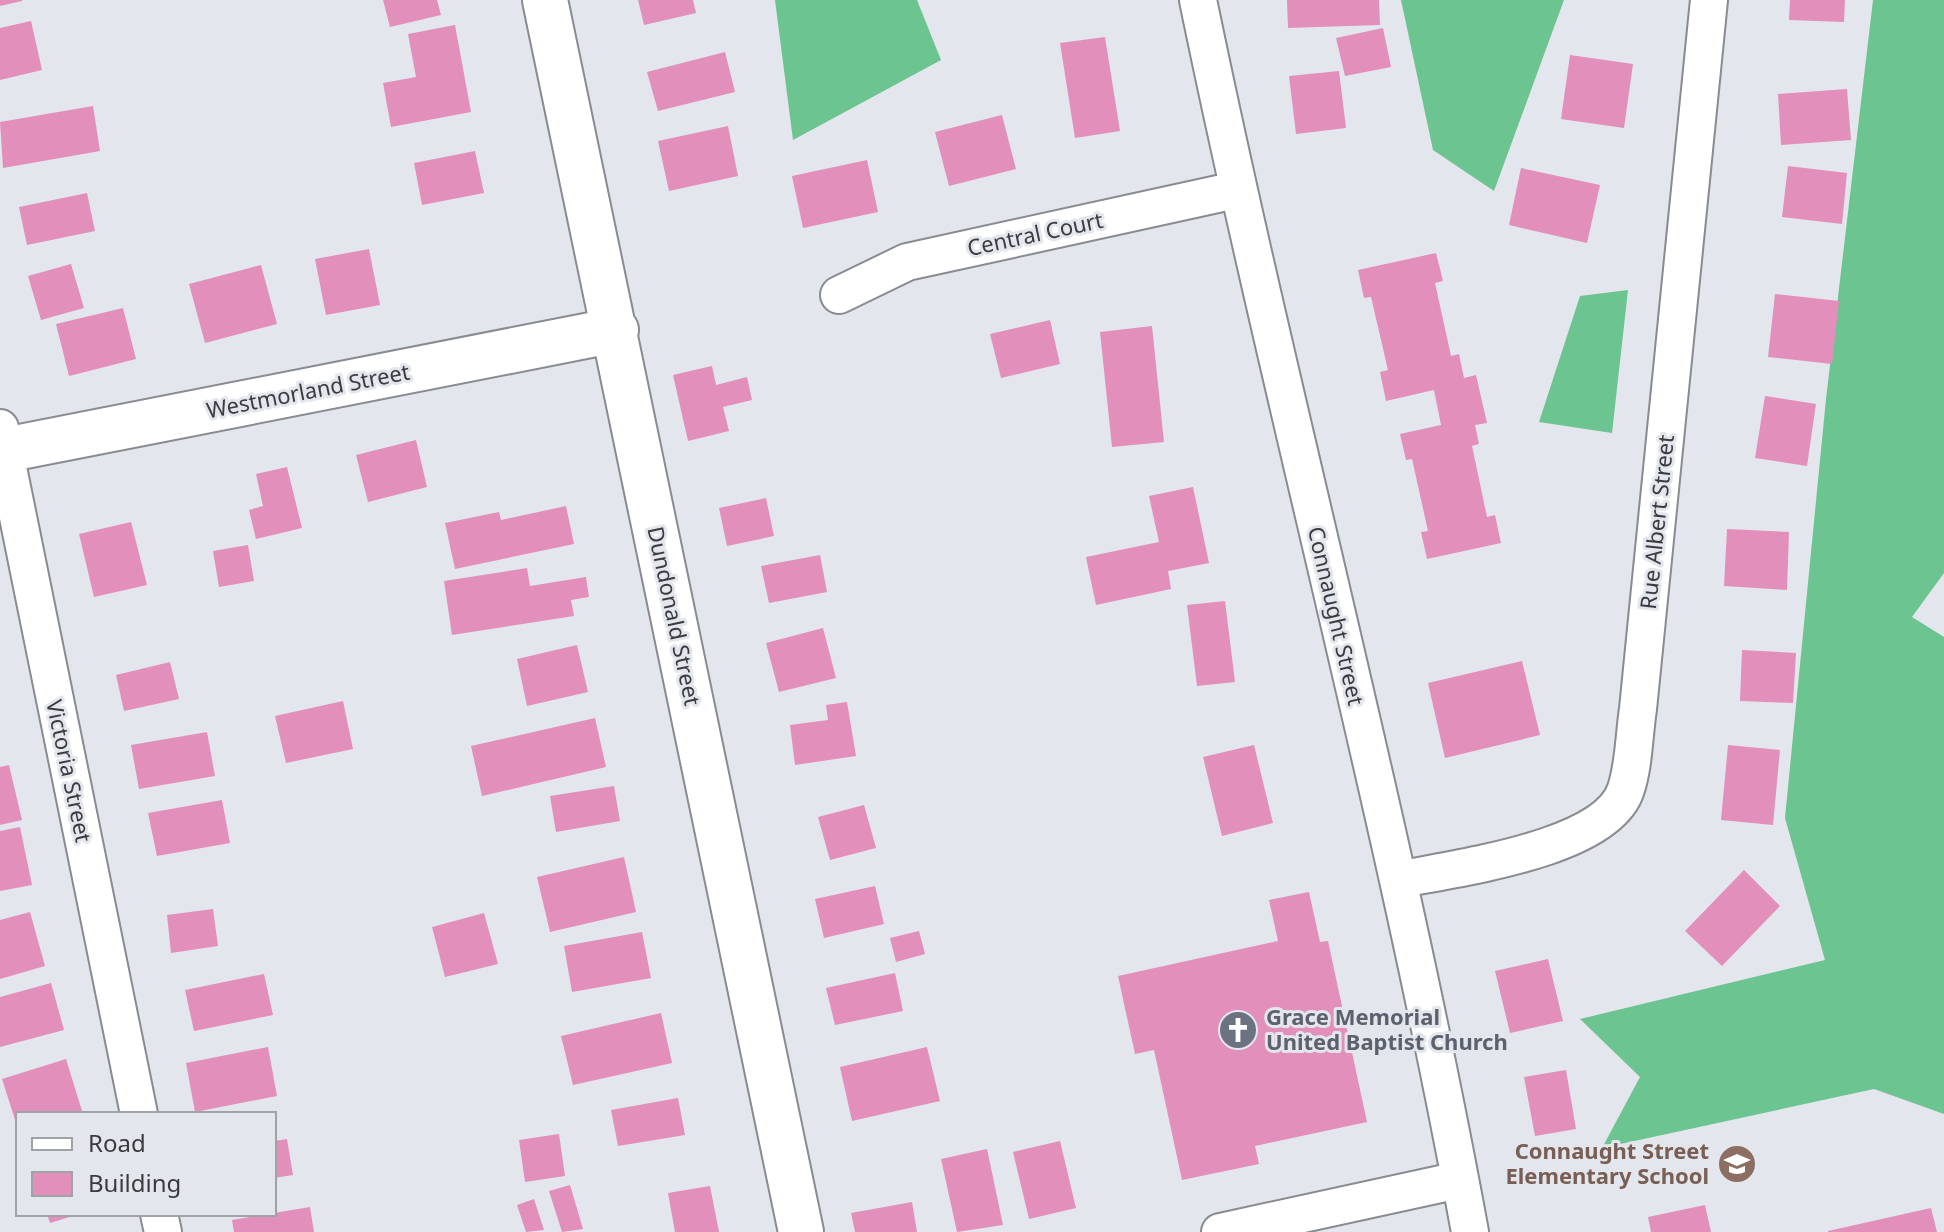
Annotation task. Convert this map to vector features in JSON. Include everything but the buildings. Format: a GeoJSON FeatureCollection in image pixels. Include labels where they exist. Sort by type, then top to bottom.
{"type":"FeatureCollection","features":[{"type":"Feature","properties":{"kind":"street","name":"Dundonald Street"},"geometry":{"type":"LineString","coordinates":[[545,0],[801,1232]]}},
{"type":"Feature","properties":{"kind":"street","name":"Connaught Street"},"geometry":{"type":"LineString","coordinates":[[1198,0],[1236,190],[1398,880],[1470,1232]]}},
{"type":"Feature","properties":{"kind":"street","name":"Rue Albert Street"},"geometry":{"type":"LineString","coordinates":[[1398,880],[1549,847],[1599,826],[1626,792],[1638,709],[1709,0]]}},
{"type":"Feature","properties":{"kind":"street","name":"Central Court"},"geometry":{"type":"LineString","coordinates":[[839,295],[907,262],[1236,190]]}},
{"type":"Feature","properties":{"kind":"street","name":"Westmorland Street"},"geometry":{"type":"LineString","coordinates":[[2,443],[616,330]]}},
{"type":"Feature","properties":{"kind":"street","name":"Victoria Street"},"geometry":{"type":"LineString","coordinates":[[2,443],[139,1112]]}},
{"type":"Feature","properties":{"kind":"street"},"geometry":{"type":"LineString","coordinates":[[1220,1232],[1459,1180]]}},
{"type":"Feature","properties":{"kind":"green space"},"geometry":{"type":"Polygon","coordinates":[[[775,0],[917,0],[941,60],[793,140],[775,0]]]}},
{"type":"Feature","properties":{"kind":"green space"},"geometry":{"type":"Polygon","coordinates":[[[1401,0],[1564,0],[1494,191],[1433,150],[1401,0]]]}},
{"type":"Feature","properties":{"kind":"green space"},"geometry":{"type":"Polygon","coordinates":[[[1873,0],[1944,0],[1944,573],[1912,617],[1944,637],[1944,1114],[1874,1089],[1602,1148],[1640,1077],[1580,1019],[1825,960],[1785,818],[1826,399],[1873,0]]]}},
{"type":"Feature","properties":{"kind":"green space"},"geometry":{"type":"Polygon","coordinates":[[[1628,290],[1612,433],[1539,422],[1580,296],[1628,290]]]}},
{"type":"Feature","properties":{"kind":"place","name":"Grace Memorial United Baptist Church"},"geometry":{"type":"Point","coordinates":[1238,1030]}},
{"type":"Feature","properties":{"kind":"place","name":"Connaught Street Elementary School"},"geometry":{"type":"Point","coordinates":[1737,1164]}}]}
